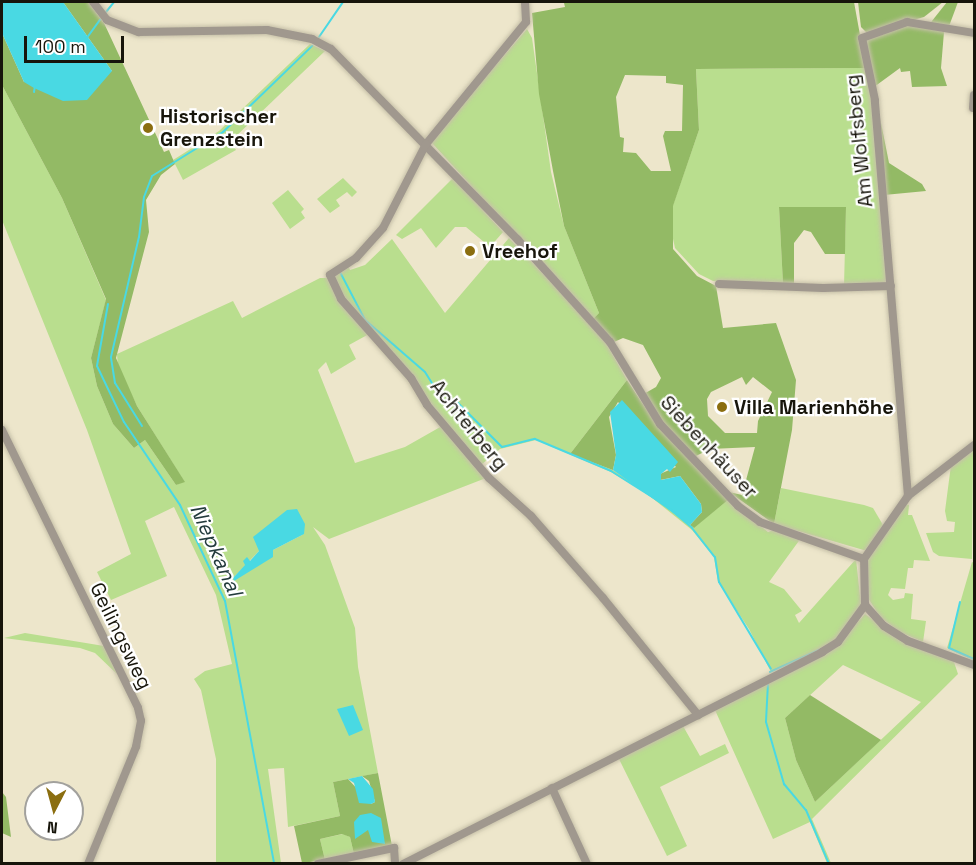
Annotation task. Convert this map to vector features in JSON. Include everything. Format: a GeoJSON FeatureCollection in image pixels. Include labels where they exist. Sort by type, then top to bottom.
{"type":"FeatureCollection","features":[{"type":"Feature","properties":{"kind":"street","name":"Siebenhäuser"},"geometry":{"type":"LineString","coordinates":[[93,2],[107,20],[139,32],[267,30],[312,39],[350,64],[610,342],[660,424],[738,506],[760,522],[864,559]]}},
{"type":"Feature","properties":{"kind":"street"},"geometry":{"type":"LineString","coordinates":[[426,144],[526,22],[525,2]]}},
{"type":"Feature","properties":{"kind":"street","name":"Am Wolfsberg"},"geometry":{"type":"LineString","coordinates":[[908,496],[875,100],[862,38],[908,22],[975,33]]}},
{"type":"Feature","properties":{"kind":"street"},"geometry":{"type":"LineString","coordinates":[[973,108],[975,95]]}},
{"type":"Feature","properties":{"kind":"street","name":"Achterberg"},"geometry":{"type":"LineString","coordinates":[[426,144],[383,228],[356,258],[330,275],[334,285],[341,299],[411,378],[427,405],[489,478],[531,516],[603,598],[698,715]]}},
{"type":"Feature","properties":{"kind":"street"},"geometry":{"type":"LineString","coordinates":[[719,284],[823,288],[891,286]]}},
{"type":"Feature","properties":{"kind":"street","name":"Geilingsweg"},"geometry":{"type":"LineString","coordinates":[[2,430],[138,708],[141,722],[136,747],[88,864]]}},
{"type":"Feature","properties":{"kind":"street"},"geometry":{"type":"LineString","coordinates":[[403,864],[838,642],[865,605],[864,559],[908,496],[975,445]]}},
{"type":"Feature","properties":{"kind":"street"},"geometry":{"type":"LineString","coordinates":[[865,605],[884,626],[908,641],[975,664]]}},
{"type":"Feature","properties":{"kind":"street"},"geometry":{"type":"LineString","coordinates":[[552,788],[587,864]]}},
{"type":"Feature","properties":{"kind":"street"},"geometry":{"type":"LineString","coordinates":[[318,864],[394,848],[395,864]]}},
{"type":"Feature","properties":{"kind":"green space"},"geometry":{"type":"Polygon","coordinates":[[[63,2],[88,2],[104,23],[164,152],[169,150],[175,164],[161,175],[146,200],[149,232],[116,358],[137,406],[185,482],[176,485],[145,440],[134,448],[113,424],[97,386],[91,358],[106,299],[62,198],[2,85],[2,33],[24,82],[112,71],[63,2]]]}},
{"type":"Feature","properties":{"kind":"green space"},"geometry":{"type":"Polygon","coordinates":[[[854,2],[866,68],[696,69],[699,130],[673,206],[673,249],[697,276],[716,286],[723,328],[776,323],[796,380],[792,430],[774,524],[729,492],[742,495],[755,447],[710,449],[696,456],[663,423],[642,395],[656,387],[661,378],[643,345],[623,338],[614,342],[593,319],[599,313],[564,226],[539,94],[532,13],[565,7],[564,3],[854,2]],[[625,75],[616,97],[620,137],[624,138],[623,152],[636,153],[651,171],[671,171],[663,136],[665,131],[682,131],[683,85],[666,83],[666,76],[625,75]],[[742,377],[711,392],[707,399],[708,416],[725,433],[757,433],[758,421],[772,392],[753,377],[746,385],[742,377]]]}},
{"type":"Feature","properties":{"kind":"green space"},"geometry":{"type":"Polygon","coordinates":[[[858,2],[943,2],[924,17],[867,33],[861,27],[858,2]]]}},
{"type":"Feature","properties":{"kind":"green space"},"geometry":{"type":"Polygon","coordinates":[[[947,2],[958,2],[948,29],[928,26],[947,2]]]}},
{"type":"Feature","properties":{"kind":"green space"},"geometry":{"type":"Polygon","coordinates":[[[909,24],[944,32],[941,68],[947,86],[912,87],[910,71],[901,72],[900,68],[874,87],[865,39],[909,24]]]}},
{"type":"Feature","properties":{"kind":"green space"},"geometry":{"type":"Polygon","coordinates":[[[527,29],[532,38],[551,172],[564,226],[599,313],[593,319],[432,143],[433,138],[527,29]]]}},
{"type":"Feature","properties":{"kind":"green space"},"geometry":{"type":"Polygon","coordinates":[[[310,44],[325,51],[231,141],[236,150],[183,180],[173,160],[219,131],[310,44]]]}},
{"type":"Feature","properties":{"kind":"green space"},"geometry":{"type":"Polygon","coordinates":[[[866,68],[873,97],[890,284],[844,286],[846,207],[779,207],[783,284],[713,281],[699,274],[675,248],[670,225],[673,205],[699,130],[696,69],[866,68]]]}},
{"type":"Feature","properties":{"kind":"green space"},"geometry":{"type":"Polygon","coordinates":[[[2,85],[62,198],[106,300],[91,358],[97,386],[113,424],[134,448],[145,440],[176,485],[184,481],[137,406],[118,367],[117,354],[233,301],[242,318],[320,278],[329,278],[369,334],[349,345],[356,359],[331,374],[326,362],[318,370],[355,463],[405,447],[442,426],[486,478],[329,539],[313,527],[325,545],[355,628],[358,667],[378,773],[333,782],[340,816],[288,827],[284,768],[268,769],[281,863],[216,863],[216,759],[201,690],[194,679],[205,671],[232,664],[216,595],[174,507],[145,521],[167,576],[111,600],[97,572],[131,554],[87,430],[2,220],[2,85]],[[304,534],[259,551],[233,578],[273,550],[304,534]]]}},
{"type":"Feature","properties":{"kind":"green space"},"geometry":{"type":"Polygon","coordinates":[[[880,118],[889,163],[922,184],[926,191],[884,195],[880,118]]]}},
{"type":"Feature","properties":{"kind":"green space"},"geometry":{"type":"Polygon","coordinates":[[[343,178],[357,192],[352,197],[347,192],[336,200],[340,206],[330,213],[317,199],[343,178]]]}},
{"type":"Feature","properties":{"kind":"green space"},"geometry":{"type":"Polygon","coordinates":[[[453,178],[503,232],[490,247],[466,227],[455,227],[436,248],[421,228],[402,239],[396,235],[453,178]]]}},
{"type":"Feature","properties":{"kind":"green space"},"geometry":{"type":"Polygon","coordinates":[[[288,190],[304,209],[301,212],[305,218],[290,229],[272,203],[288,190]]]}},
{"type":"Feature","properties":{"kind":"green space"},"geometry":{"type":"Polygon","coordinates":[[[779,207],[846,207],[845,254],[825,254],[811,232],[804,230],[794,243],[794,285],[783,284],[779,207]]]}},
{"type":"Feature","properties":{"kind":"green space"},"geometry":{"type":"Polygon","coordinates":[[[509,238],[603,338],[627,380],[570,454],[613,470],[666,504],[693,528],[728,500],[768,532],[777,529],[801,538],[769,582],[784,589],[802,611],[795,615],[799,623],[856,559],[861,605],[841,635],[827,646],[771,672],[749,629],[718,582],[714,557],[692,530],[646,493],[611,472],[536,440],[500,449],[481,465],[340,294],[333,275],[348,266],[350,270],[365,265],[392,239],[445,313],[509,238]]]}},
{"type":"Feature","properties":{"kind":"green space"},"geometry":{"type":"Polygon","coordinates":[[[627,380],[658,427],[728,500],[694,528],[690,525],[702,512],[701,504],[680,476],[660,480],[660,474],[676,467],[618,402],[609,417],[616,455],[613,470],[570,454],[627,380]]]}},
{"type":"Feature","properties":{"kind":"green space"},"geometry":{"type":"Polygon","coordinates":[[[973,448],[972,559],[939,556],[933,552],[926,533],[954,532],[955,522],[947,521],[945,511],[951,465],[973,448]]]}},
{"type":"Feature","properties":{"kind":"green space"},"geometry":{"type":"Polygon","coordinates":[[[781,488],[873,508],[883,525],[867,551],[774,524],[781,488]]]}},
{"type":"Feature","properties":{"kind":"green space"},"geometry":{"type":"Polygon","coordinates":[[[904,504],[909,505],[908,515],[912,515],[930,561],[914,560],[913,568],[908,568],[905,589],[891,588],[888,595],[893,600],[904,598],[905,593],[913,594],[911,619],[926,621],[923,642],[900,632],[880,617],[868,598],[867,560],[904,504]]]}},
{"type":"Feature","properties":{"kind":"green space"},"geometry":{"type":"Polygon","coordinates":[[[972,562],[974,563],[974,661],[947,648],[972,562]]]}},
{"type":"Feature","properties":{"kind":"green space"},"geometry":{"type":"Polygon","coordinates":[[[865,614],[907,644],[953,659],[958,674],[812,819],[831,863],[827,863],[810,822],[773,839],[715,710],[834,648],[865,614]],[[843,665],[785,718],[796,760],[815,802],[921,702],[843,665]]]}},
{"type":"Feature","properties":{"kind":"green space"},"geometry":{"type":"Polygon","coordinates":[[[25,633],[104,646],[117,674],[95,653],[80,648],[4,638],[25,633]]]}},
{"type":"Feature","properties":{"kind":"green space"},"geometry":{"type":"Polygon","coordinates":[[[810,695],[881,740],[815,802],[796,760],[785,718],[810,695]]]}},
{"type":"Feature","properties":{"kind":"green space"},"geometry":{"type":"Polygon","coordinates":[[[683,726],[700,756],[725,744],[729,753],[660,787],[687,846],[667,856],[619,759],[683,726]]]}},
{"type":"Feature","properties":{"kind":"green space"},"geometry":{"type":"Polygon","coordinates":[[[378,773],[392,846],[354,854],[350,837],[342,834],[320,839],[325,860],[302,863],[294,826],[340,816],[333,782],[348,779],[371,804],[375,802],[369,781],[362,776],[378,773]]]}},
{"type":"Feature","properties":{"kind":"green space"},"geometry":{"type":"Polygon","coordinates":[[[2,792],[6,797],[11,837],[2,833],[2,792]]]}},
{"type":"Feature","properties":{"kind":"green space"},"geometry":{"type":"Polygon","coordinates":[[[343,834],[350,837],[354,854],[325,860],[320,839],[343,834]]]}},
{"type":"Feature","properties":{"kind":"water"},"geometry":{"type":"Polygon","coordinates":[[[2,2],[63,2],[112,71],[87,100],[63,101],[24,82],[2,33],[2,2]]]}},
{"type":"Feature","properties":{"kind":"water"},"geometry":{"type":"Polygon","coordinates":[[[622,400],[678,462],[670,472],[667,469],[661,474],[661,480],[680,476],[701,504],[702,512],[690,525],[613,470],[616,455],[610,412],[622,400]]]}},
{"type":"Feature","properties":{"kind":"water"},"geometry":{"type":"Polygon","coordinates":[[[297,509],[305,524],[304,534],[273,550],[273,557],[234,581],[233,578],[245,565],[243,561],[247,557],[250,561],[259,551],[253,537],[287,510],[297,509]]]}},
{"type":"Feature","properties":{"kind":"water"},"geometry":{"type":"Polygon","coordinates":[[[353,705],[363,730],[349,736],[337,709],[353,705]]]}},
{"type":"Feature","properties":{"kind":"water"},"geometry":{"type":"Polygon","coordinates":[[[362,776],[373,789],[375,802],[371,804],[359,803],[354,783],[348,779],[362,776]]]}},
{"type":"Feature","properties":{"kind":"water"},"geometry":{"type":"Polygon","coordinates":[[[371,813],[381,818],[385,844],[372,842],[368,830],[355,839],[354,822],[360,815],[371,813]]]}},
{"type":"Feature","properties":{"kind":"waterway"},"geometry":{"type":"LineString","coordinates":[[106,12],[114,2]]}},
{"type":"Feature","properties":{"kind":"waterway"},"geometry":{"type":"LineString","coordinates":[[319,37],[343,2]]}},
{"type":"Feature","properties":{"kind":"waterway"},"geometry":{"type":"LineString","coordinates":[[86,39],[100,20]]}},
{"type":"Feature","properties":{"kind":"waterway"},"geometry":{"type":"LineString","coordinates":[[142,426],[115,383],[111,357],[139,237],[144,197],[152,176],[223,132],[312,46]]}},
{"type":"Feature","properties":{"kind":"waterway"},"geometry":{"type":"LineString","coordinates":[[34,92],[35,86]]}},
{"type":"Feature","properties":{"kind":"waterway"},"geometry":{"type":"LineString","coordinates":[[340,272],[365,320],[425,372],[443,401],[456,401],[502,447],[535,439],[611,471],[665,505],[692,528],[715,557],[719,582],[771,669]]}},
{"type":"Feature","properties":{"kind":"waterway","name":"Niepkanal"},"geometry":{"type":"LineString","coordinates":[[108,304],[97,366],[124,422],[180,505],[225,601],[274,864]]}},
{"type":"Feature","properties":{"kind":"waterway"},"geometry":{"type":"LineString","coordinates":[[960,602],[949,648],[974,659]]}},
{"type":"Feature","properties":{"kind":"waterway"},"geometry":{"type":"LineString","coordinates":[[770,672],[821,649]]}},
{"type":"Feature","properties":{"kind":"waterway"},"geometry":{"type":"LineString","coordinates":[[768,683],[766,722],[784,784],[806,810],[829,864]]}},
{"type":"Feature","properties":{"kind":"place","name":"Historischer Grenzstein"},"geometry":{"type":"Point","coordinates":[148,128]}},
{"type":"Feature","properties":{"kind":"place","name":"Vreehof"},"geometry":{"type":"Point","coordinates":[470,251]}},
{"type":"Feature","properties":{"kind":"place","name":"Villa Marienhöhe"},"geometry":{"type":"Point","coordinates":[722,407]}}]}
